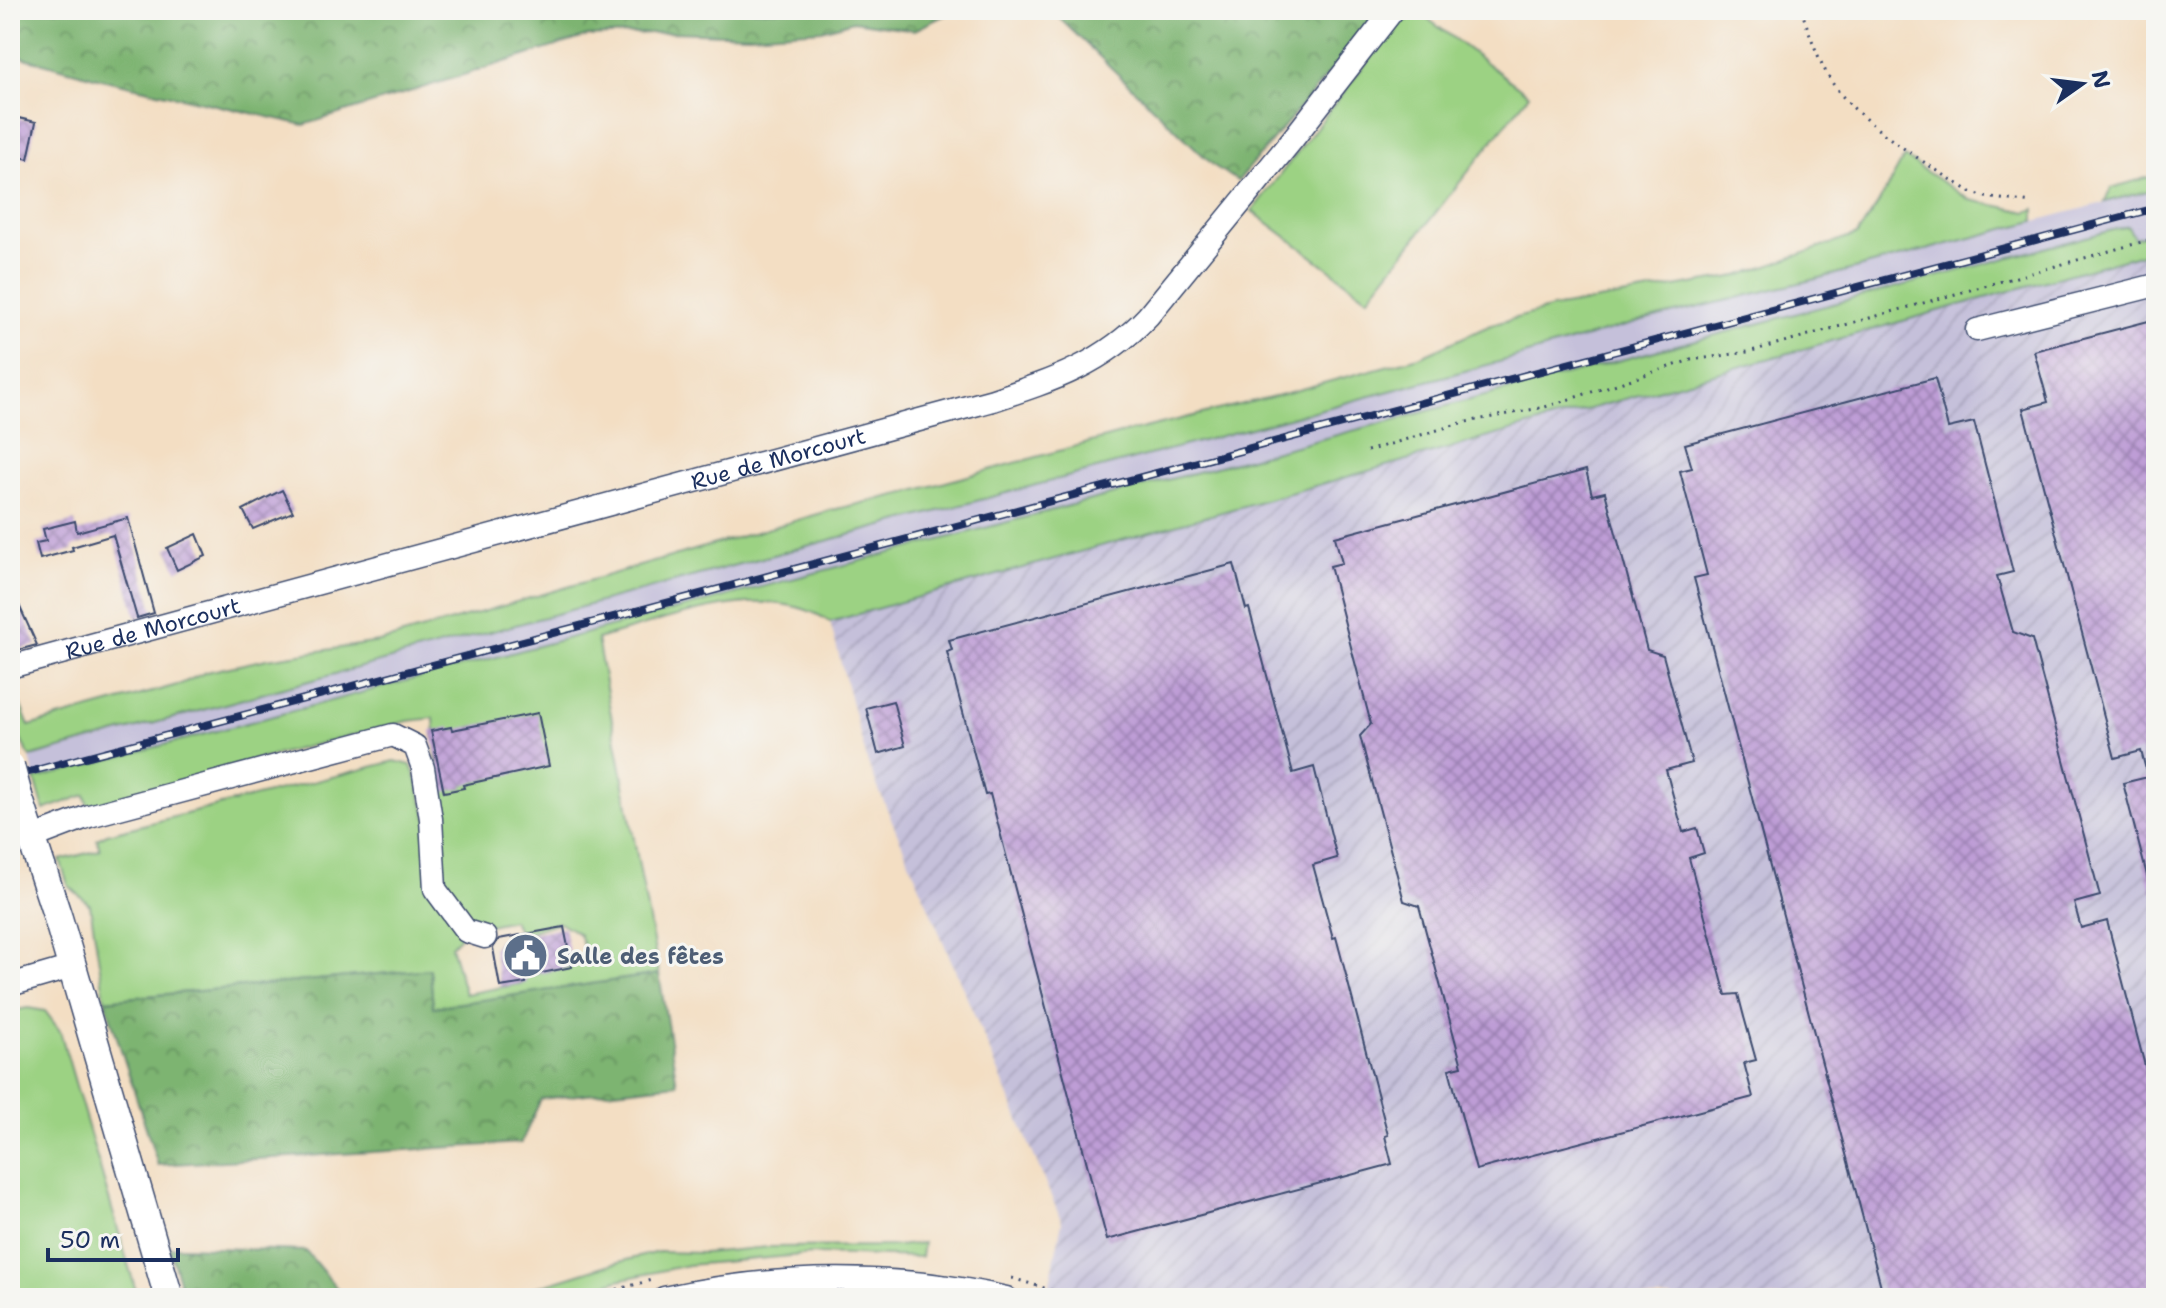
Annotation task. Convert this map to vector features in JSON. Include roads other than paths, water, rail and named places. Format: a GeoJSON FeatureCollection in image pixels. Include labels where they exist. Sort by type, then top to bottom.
{"type":"FeatureCollection","features":[{"type":"Feature","properties":{"kind":"main road"},"geometry":{"type":"LineString","coordinates":[[10,766],[169,1298]]}},
{"type":"Feature","properties":{"kind":"street","name":"Rue de Morcourt"},"geometry":{"type":"LineString","coordinates":[[10,667],[993,400],[1076,371],[1130,335],[1148,316],[1301,129],[1393,10]]}},
{"type":"Feature","properties":{"kind":"street"},"geometry":{"type":"LineString","coordinates":[[1977,330],[2156,285]]}},
{"type":"Feature","properties":{"kind":"street"},"geometry":{"type":"LineString","coordinates":[[31,838],[89,816],[393,735],[415,746],[423,768],[431,819],[435,889],[466,931],[485,937]]}},
{"type":"Feature","properties":{"kind":"street"},"geometry":{"type":"LineString","coordinates":[[10,985],[72,967]]}},
{"type":"Feature","properties":{"kind":"street"},"geometry":{"type":"LineString","coordinates":[[664,1298],[806,1280],[885,1280],[915,1282],[1006,1298]]}},
{"type":"Feature","properties":{"kind":"railway"},"geometry":{"type":"LineString","coordinates":[[10,777],[2156,208]]}},
{"type":"Feature","properties":{"kind":"place","name":"Salle des fêtes"},"geometry":{"type":"Point","coordinates":[526,956]}}]}
